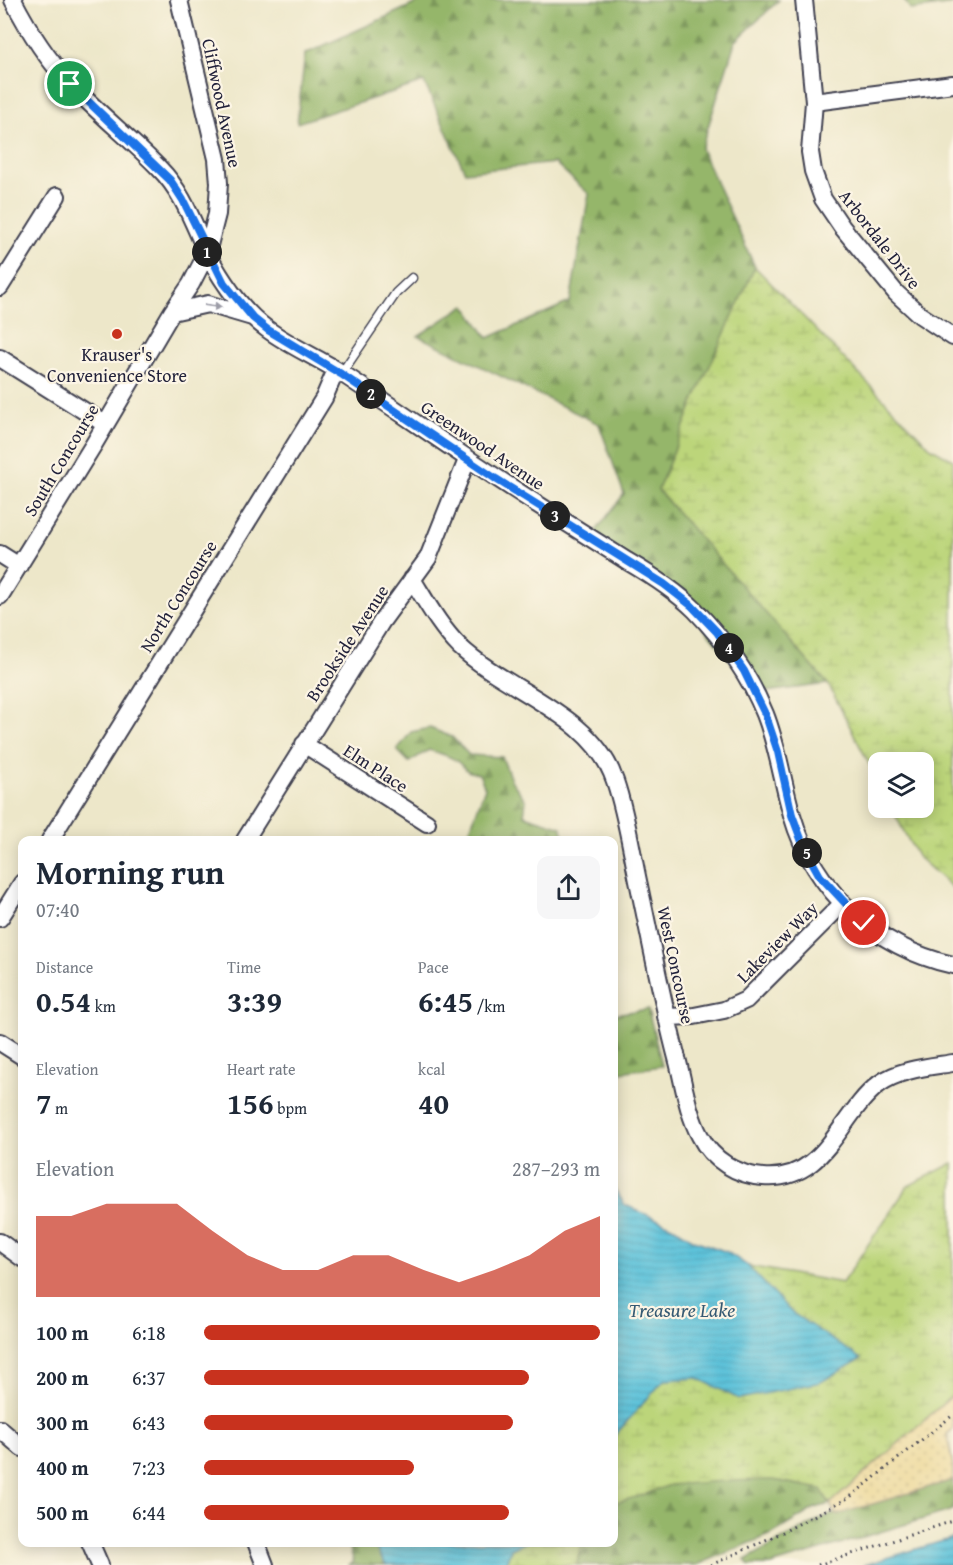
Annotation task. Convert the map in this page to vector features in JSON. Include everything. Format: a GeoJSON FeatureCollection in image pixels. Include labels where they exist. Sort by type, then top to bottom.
{"type":"FeatureCollection","features":[{"type":"Feature","properties":{"kind":"street","name":"Greenwood Avenue"},"geometry":{"type":"LineString","coordinates":[[13,0],[48,59],[70,84],[170,180],[183,200],[207,253],[224,283],[253,318],[268,330],[339,372],[467,460],[664,584],[691,605],[717,632],[744,671],[766,716],[778,752],[792,815],[804,847],[820,876],[864,923],[896,945],[920,956],[953,965]]}},
{"type":"Feature","properties":{"kind":"street","name":"Cliffwood Avenue"},"geometry":{"type":"LineString","coordinates":[[172,312],[191,284],[207,253],[217,214],[219,183],[217,159],[179,0]]}},
{"type":"Feature","properties":{"kind":"street","name":"Arbordale Drive"},"geometry":{"type":"LineString","coordinates":[[804,0],[814,102],[810,152],[813,171],[823,199],[842,227],[896,293],[920,315],[953,337]]}},
{"type":"Feature","properties":{"kind":"street"},"geometry":{"type":"LineString","coordinates":[[814,102],[953,84]]}},
{"type":"Feature","properties":{"kind":"street"},"geometry":{"type":"LineString","coordinates":[[0,287],[57,196]]}},
{"type":"Feature","properties":{"kind":"street","name":"Greenwood Avenue"},"geometry":{"type":"LineString","coordinates":[[172,312],[208,304],[253,318]]}},
{"type":"Feature","properties":{"kind":"street","name":"South Concourse"},"geometry":{"type":"LineString","coordinates":[[0,596],[172,312]]}},
{"type":"Feature","properties":{"kind":"street"},"geometry":{"type":"LineString","coordinates":[[0,358],[105,424]]}},
{"type":"Feature","properties":{"kind":"street","name":"North Concourse"},"geometry":{"type":"LineString","coordinates":[[52,836],[339,372]]}},
{"type":"Feature","properties":{"kind":"street","name":"Brookside Avenue"},"geometry":{"type":"LineString","coordinates":[[247,836],[382,621],[428,558],[467,460]]}},
{"type":"Feature","properties":{"kind":"street"},"geometry":{"type":"LineString","coordinates":[[0,554],[19,566]]}},
{"type":"Feature","properties":{"kind":"street","name":"West Concourse"},"geometry":{"type":"LineString","coordinates":[[412,579],[440,624],[461,648],[575,726],[593,742],[605,759],[616,783],[666,1017],[693,1118],[700,1137],[711,1152],[731,1168],[746,1174],[764,1177],[798,1171],[818,1158],[861,1101],[889,1078],[907,1071],[953,1063]]}},
{"type":"Feature","properties":{"kind":"street","name":"Elm Place"},"geometry":{"type":"LineString","coordinates":[[304,744],[427,823]]}},
{"type":"Feature","properties":{"kind":"street"},"geometry":{"type":"LineString","coordinates":[[0,918],[18,889]]}},
{"type":"Feature","properties":{"kind":"street","name":"Lakeview Way"},"geometry":{"type":"LineString","coordinates":[[666,1017],[694,1016],[724,1010],[746,1000],[843,903]]}},
{"type":"Feature","properties":{"kind":"street"},"geometry":{"type":"LineString","coordinates":[[0,1042],[18,1053]]}},
{"type":"Feature","properties":{"kind":"street"},"geometry":{"type":"LineString","coordinates":[[0,1242],[18,1254]]}},
{"type":"Feature","properties":{"kind":"street"},"geometry":{"type":"LineString","coordinates":[[0,1429],[18,1445]]}},
{"type":"Feature","properties":{"kind":"street"},"geometry":{"type":"LineString","coordinates":[[92,1547],[100,1565]]}},
{"type":"Feature","properties":{"kind":"street"},"geometry":{"type":"LineString","coordinates":[[258,1547],[265,1565]]}},
{"type":"Feature","properties":{"kind":"lane"},"geometry":{"type":"LineString","coordinates":[[339,372],[396,293],[412,278]]}},
{"type":"Feature","properties":{"kind":"path"},"geometry":{"type":"LineString","coordinates":[[711,1565],[781,1533],[850,1497],[953,1415]]}},
{"type":"Feature","properties":{"kind":"path"},"geometry":{"type":"LineString","coordinates":[[818,1565],[953,1521]]}},
{"type":"Feature","properties":{"kind":"green space"},"geometry":{"type":"Polygon","coordinates":[[[423,0],[779,0],[735,42],[701,149],[755,267],[697,394],[658,490],[828,684],[757,693],[669,585],[593,535],[624,494],[599,424],[418,336],[465,305],[488,338],[570,302],[589,194],[555,163],[465,172],[424,82],[297,123],[305,54],[423,0]]]}},
{"type":"Feature","properties":{"kind":"green space"},"geometry":{"type":"Polygon","coordinates":[[[904,0],[953,0],[953,4],[911,10],[904,0]]]}},
{"type":"Feature","properties":{"kind":"green space"},"geometry":{"type":"Polygon","coordinates":[[[755,267],[930,447],[953,460],[953,888],[917,856],[897,818],[934,818],[934,752],[868,752],[868,762],[828,684],[658,490],[697,394],[755,267]]]}},
{"type":"Feature","properties":{"kind":"green space"},"geometry":{"type":"Polygon","coordinates":[[[430,728],[452,737],[469,755],[502,757],[511,780],[526,801],[524,815],[562,827],[563,836],[466,836],[485,788],[479,774],[467,770],[452,758],[429,750],[409,762],[397,750],[411,732],[430,728]]]}},
{"type":"Feature","properties":{"kind":"green space"},"geometry":{"type":"Polygon","coordinates":[[[648,1009],[662,1066],[618,1072],[618,1013],[648,1009]]]}},
{"type":"Feature","properties":{"kind":"green space"},"geometry":{"type":"Polygon","coordinates":[[[953,1163],[953,1395],[830,1504],[821,1489],[774,1480],[670,1485],[618,1502],[618,1432],[664,1380],[698,1378],[739,1399],[860,1360],[791,1312],[748,1266],[842,1283],[908,1186],[953,1163]]]}},
{"type":"Feature","properties":{"kind":"green space"},"geometry":{"type":"Polygon","coordinates":[[[722,1480],[774,1480],[821,1489],[830,1504],[815,1508],[772,1534],[697,1565],[577,1565],[580,1547],[618,1547],[618,1502],[664,1487],[722,1480]]]}},
{"type":"Feature","properties":{"kind":"green space"},"geometry":{"type":"Polygon","coordinates":[[[953,1480],[953,1510],[771,1565],[749,1565],[745,1560],[824,1517],[953,1480]]]}},
{"type":"Feature","properties":{"kind":"green space"},"geometry":{"type":"Polygon","coordinates":[[[350,1547],[375,1547],[386,1565],[349,1565],[354,1562],[350,1547]]]}},
{"type":"Feature","properties":{"kind":"green space"},"geometry":{"type":"Polygon","coordinates":[[[516,1547],[580,1547],[577,1565],[505,1565],[511,1549],[516,1547]]]}},
{"type":"Feature","properties":{"kind":"sand"},"geometry":{"type":"Polygon","coordinates":[[[953,1395],[953,1429],[947,1434],[953,1466],[953,1480],[836,1515],[830,1504],[953,1395]]]}},
{"type":"Feature","properties":{"kind":"water","name":"Treasure Lake"},"geometry":{"type":"Polygon","coordinates":[[[618,1194],[625,1205],[672,1226],[694,1240],[727,1252],[748,1266],[791,1312],[861,1359],[821,1382],[739,1399],[698,1378],[664,1380],[618,1432],[618,1194]]]}},
{"type":"Feature","properties":{"kind":"water"},"geometry":{"type":"Polygon","coordinates":[[[953,1538],[953,1565],[864,1565],[953,1538]]]}},
{"type":"Feature","properties":{"kind":"water"},"geometry":{"type":"Polygon","coordinates":[[[375,1547],[516,1547],[511,1549],[505,1565],[386,1565],[375,1547]]]}},
{"type":"Feature","properties":{"kind":"place","name":"Krauser's Convenience Store"},"geometry":{"type":"Point","coordinates":[117,334]}},
{"type":"Feature","properties":{"kind":"route"},"geometry":{"type":"LineString","coordinates":[[70,84],[170,180],[183,200],[207,253],[224,283],[253,318],[268,330],[341,374],[496,479],[664,584],[691,605],[717,632],[744,671],[766,716],[778,752],[792,815],[812,863],[843,903],[864,923]]}}]}
